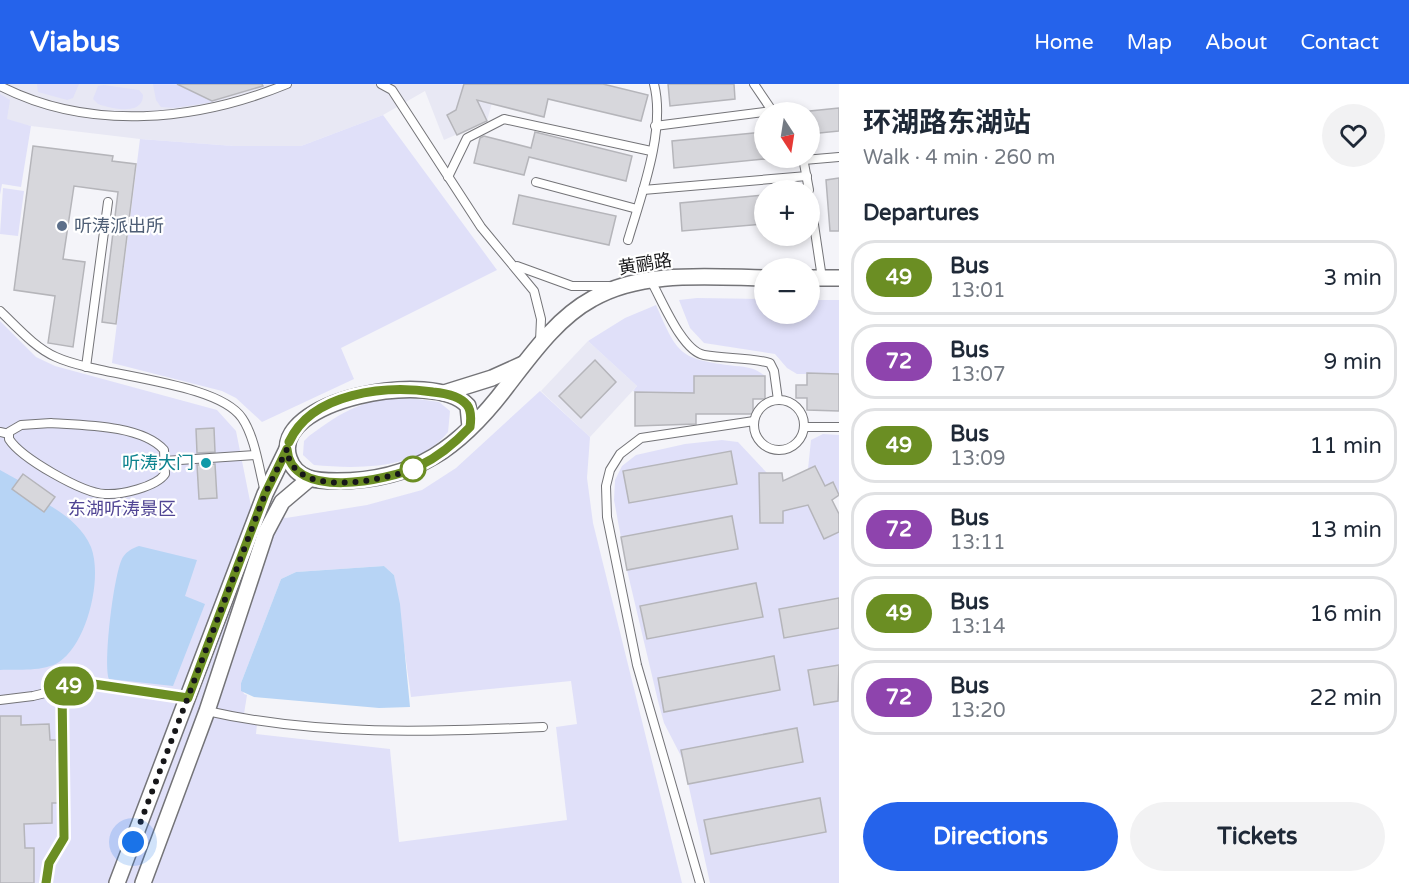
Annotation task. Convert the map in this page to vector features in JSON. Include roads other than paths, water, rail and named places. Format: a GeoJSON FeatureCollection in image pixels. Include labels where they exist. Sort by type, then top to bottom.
{"type":"FeatureCollection","features":[{"type":"Feature","properties":{"kind":"street","name":"黄鹂路"},"geometry":{"type":"LineString","coordinates":[[308,480],[359,480],[400,474],[432,459],[470,427],[506,389],[540,345],[582,305],[621,286],[692,277],[754,278]]}},
{"type":"Feature","properties":{"kind":"street"},"geometry":{"type":"LineString","coordinates":[[820,278],[839,278]]}},
{"type":"Feature","properties":{"kind":"street"},"geometry":{"type":"LineString","coordinates":[[117,883],[265,494],[291,437],[300,424],[342,399],[390,390],[444,393],[492,378],[524,364]]}},
{"type":"Feature","properties":{"kind":"street"},"geometry":{"type":"LineString","coordinates":[[444,393],[467,404],[470,412],[470,427]]}},
{"type":"Feature","properties":{"kind":"street"},"geometry":{"type":"LineString","coordinates":[[143,883],[207,711],[269,526],[282,502],[308,480],[296,470],[287,449]]}},
{"type":"Feature","properties":{"kind":"lane"},"geometry":{"type":"LineString","coordinates":[[0,86],[35,101],[62,108],[145,117],[211,110],[288,84]]}},
{"type":"Feature","properties":{"kind":"lane"},"geometry":{"type":"LineString","coordinates":[[381,84],[391,87],[481,227],[515,265],[537,298],[541,319],[540,345]]}},
{"type":"Feature","properties":{"kind":"lane"},"geometry":{"type":"LineString","coordinates":[[628,240],[643,190],[651,151],[657,101],[654,84]]}},
{"type":"Feature","properties":{"kind":"lane"},"geometry":{"type":"LineString","coordinates":[[754,84],[766,102]]}},
{"type":"Feature","properties":{"kind":"lane"},"geometry":{"type":"LineString","coordinates":[[655,126],[754,114]]}},
{"type":"Feature","properties":{"kind":"lane"},"geometry":{"type":"LineString","coordinates":[[448,177],[466,138],[504,119],[651,151]]}},
{"type":"Feature","properties":{"kind":"lane"},"geometry":{"type":"LineString","coordinates":[[820,158],[839,157]]}},
{"type":"Feature","properties":{"kind":"lane"},"geometry":{"type":"LineString","coordinates":[[805,168],[808,180]]}},
{"type":"Feature","properties":{"kind":"lane"},"geometry":{"type":"LineString","coordinates":[[643,190],[807,176]]}},
{"type":"Feature","properties":{"kind":"lane"},"geometry":{"type":"LineString","coordinates":[[536,183],[637,209]]}},
{"type":"Feature","properties":{"kind":"lane"},"geometry":{"type":"LineString","coordinates":[[86,367],[108,202]]}},
{"type":"Feature","properties":{"kind":"lane"},"geometry":{"type":"LineString","coordinates":[[515,265],[544,278],[572,286],[621,286]]}},
{"type":"Feature","properties":{"kind":"lane"},"geometry":{"type":"LineString","coordinates":[[651,281],[684,341],[693,351],[706,355],[770,363],[774,371],[778,400]]}},
{"type":"Feature","properties":{"kind":"lane"},"geometry":{"type":"LineString","coordinates":[[0,311],[46,352],[86,367],[192,390],[220,401],[243,418],[265,494]]}},
{"type":"Feature","properties":{"kind":"lane"},"geometry":{"type":"LineString","coordinates":[[778,400],[786,400],[800,410],[805,427],[803,435],[792,447],[777,450],[762,443],[757,437],[754,422],[762,406],[778,400]]}},
{"type":"Feature","properties":{"kind":"lane"},"geometry":{"type":"LineString","coordinates":[[700,883],[637,665],[607,517],[606,486],[610,470],[620,454],[641,438],[754,422]]}},
{"type":"Feature","properties":{"kind":"lane"},"geometry":{"type":"LineString","coordinates":[[27,424],[102,427],[153,441],[165,450],[165,474],[156,482],[128,491],[105,494],[82,487],[47,469],[13,445],[9,435],[11,428],[27,424]]}},
{"type":"Feature","properties":{"kind":"lane"},"geometry":{"type":"LineString","coordinates":[[805,427],[839,426]]}},
{"type":"Feature","properties":{"kind":"lane"},"geometry":{"type":"LineString","coordinates":[[0,432],[9,435]]}},
{"type":"Feature","properties":{"kind":"lane"},"geometry":{"type":"LineString","coordinates":[[165,461],[255,455]]}},
{"type":"Feature","properties":{"kind":"lane"},"geometry":{"type":"LineString","coordinates":[[0,699],[33,696],[87,683],[188,698]]}},
{"type":"Feature","properties":{"kind":"lane"},"geometry":{"type":"LineString","coordinates":[[46,883],[49,863],[64,838],[62,688]]}},
{"type":"Feature","properties":{"kind":"lane"},"geometry":{"type":"LineString","coordinates":[[207,711],[238,717],[384,731],[421,732],[543,727]]}},
{"type":"Feature","properties":{"kind":"place","name":"听涛派出所"},"geometry":{"type":"Point","coordinates":[62,226]}},
{"type":"Feature","properties":{"kind":"place","name":"听涛大门"},"geometry":{"type":"Point","coordinates":[206,463]}},
{"type":"Feature","properties":{"kind":"park label","name":"东湖听涛景区"},"geometry":{"type":"Point","coordinates":[122,509]}}]}
